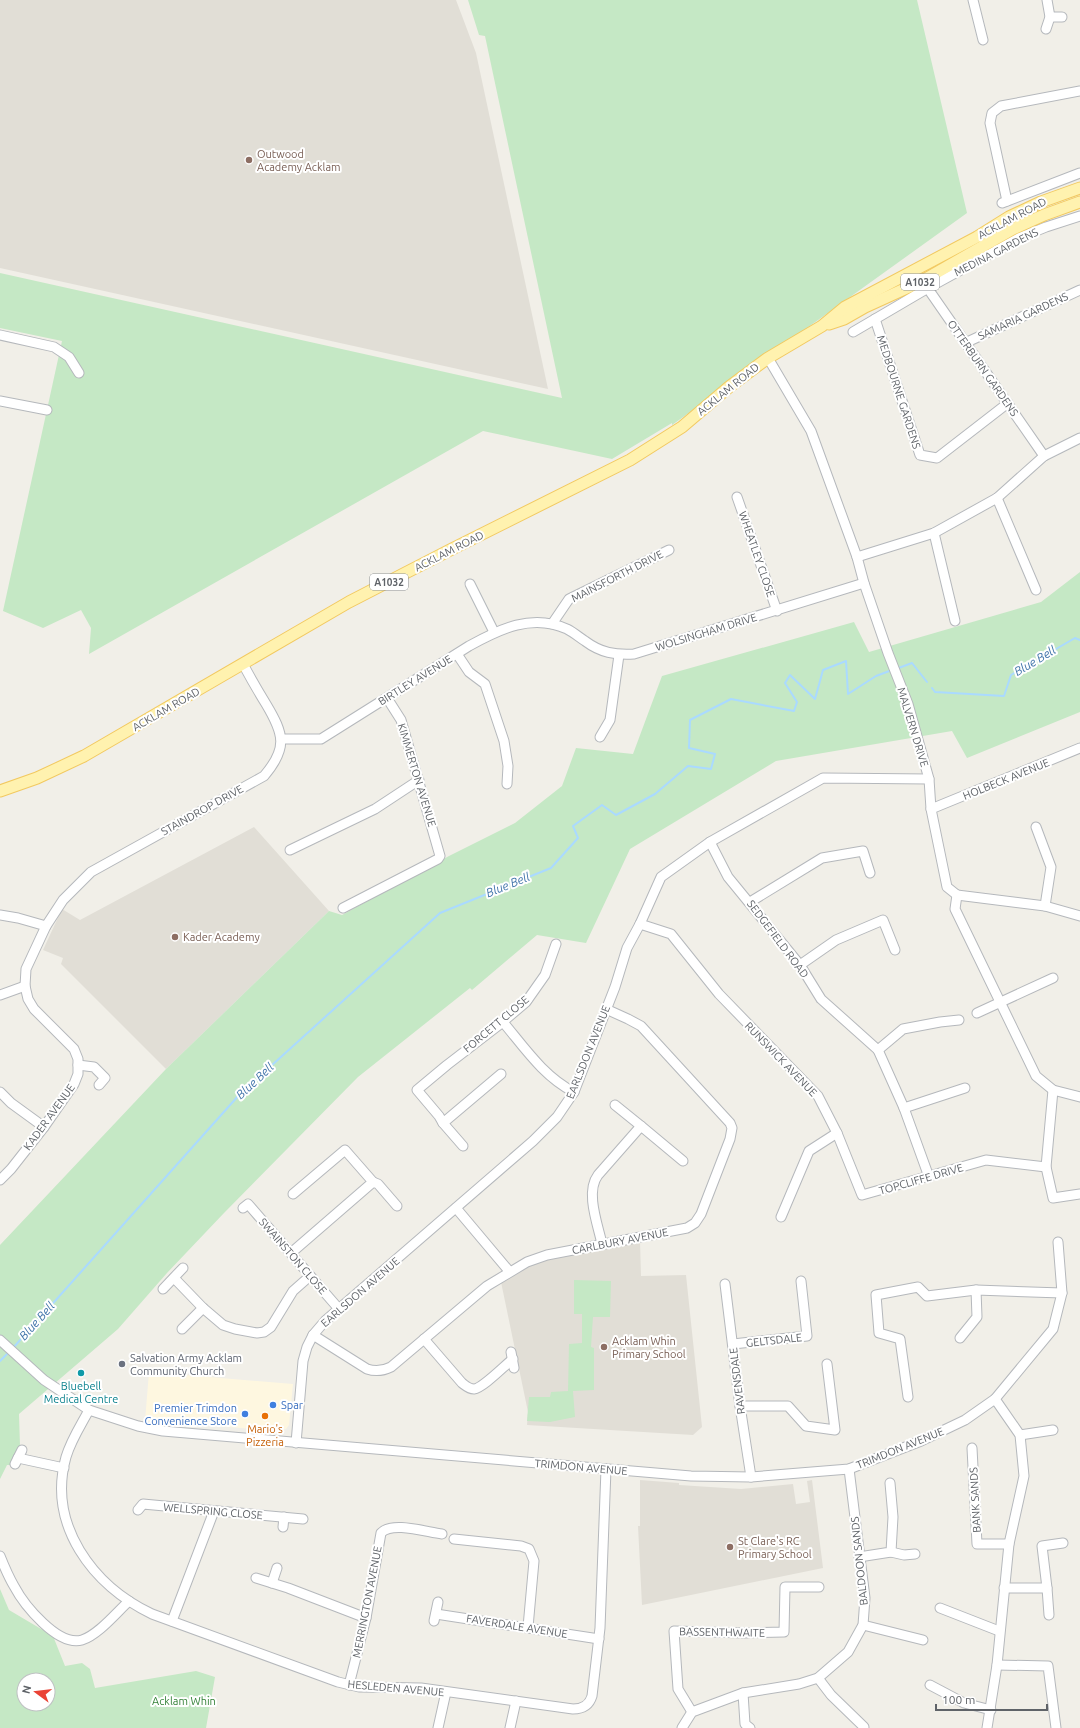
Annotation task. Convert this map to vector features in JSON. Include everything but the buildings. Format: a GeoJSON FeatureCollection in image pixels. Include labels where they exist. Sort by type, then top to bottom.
{"type":"FeatureCollection","features":[{"type":"Feature","properties":{"kind":"main road","name":"ACKLAM ROAD"},"geometry":{"type":"LineString","coordinates":[[0,791],[37,778],[84,756],[349,602],[452,548],[630,460],[682,428],[729,387],[768,358],[822,326],[845,307],[977,237],[1010,217],[1041,202],[1080,188]]}},
{"type":"Feature","properties":{"kind":"main road","name":"ACKLAM ROAD"},"geometry":{"type":"LineString","coordinates":[[822,326],[844,319],[865,307],[925,284],[1013,229],[1044,215],[1080,202]]}},
{"type":"Feature","properties":{"kind":"street"},"geometry":{"type":"LineString","coordinates":[[973,0],[983,40]]}},
{"type":"Feature","properties":{"kind":"street"},"geometry":{"type":"LineString","coordinates":[[1046,0],[1050,17],[1046,29]]}},
{"type":"Feature","properties":{"kind":"street"},"geometry":{"type":"LineString","coordinates":[[1050,17],[1062,18]]}},
{"type":"Feature","properties":{"kind":"street"},"geometry":{"type":"LineString","coordinates":[[1080,91],[1001,106],[992,113],[990,124],[1005,202],[1080,173]]}},
{"type":"Feature","properties":{"kind":"street","name":"MEDINA GARDENS"},"geometry":{"type":"LineString","coordinates":[[853,332],[876,319],[925,284],[1019,238],[1080,216]]}},
{"type":"Feature","properties":{"kind":"street","name":"OTTERBURN GARDENS"},"geometry":{"type":"LineString","coordinates":[[925,284],[1044,456]]}},
{"type":"Feature","properties":{"kind":"street","name":"SAMARIA GARDENS"},"geometry":{"type":"LineString","coordinates":[[965,343],[1080,290]]}},
{"type":"Feature","properties":{"kind":"street","name":"MEDBOURNE GARDENS"},"geometry":{"type":"LineString","coordinates":[[876,319],[920,455],[937,458],[1008,403]]}},
{"type":"Feature","properties":{"kind":"street"},"geometry":{"type":"LineString","coordinates":[[0,335],[54,347],[70,357],[79,373]]}},
{"type":"Feature","properties":{"kind":"street","name":"MALVERN DRIVE"},"geometry":{"type":"LineString","coordinates":[[768,358],[811,431],[857,557],[864,583],[888,653],[908,704],[929,779],[932,809],[948,887],[957,895]]}},
{"type":"Feature","properties":{"kind":"street"},"geometry":{"type":"LineString","coordinates":[[0,401],[48,410]]}},
{"type":"Feature","properties":{"kind":"street"},"geometry":{"type":"LineString","coordinates":[[857,557],[934,533],[997,498],[1044,456],[1080,438]]}},
{"type":"Feature","properties":{"kind":"street","name":"WHEATLEY CLOSE"},"geometry":{"type":"LineString","coordinates":[[737,497],[777,611]]}},
{"type":"Feature","properties":{"kind":"street"},"geometry":{"type":"LineString","coordinates":[[997,498],[1036,590]]}},
{"type":"Feature","properties":{"kind":"street"},"geometry":{"type":"LineString","coordinates":[[934,533],[955,621]]}},
{"type":"Feature","properties":{"kind":"street","name":"MAINSFORTH DRIVE"},"geometry":{"type":"LineString","coordinates":[[552,624],[569,599],[669,550]]}},
{"type":"Feature","properties":{"kind":"street","name":"WOLSINGHAM DRIVE"},"geometry":{"type":"LineString","coordinates":[[552,624],[568,629],[594,648],[609,654],[634,654],[864,583]]}},
{"type":"Feature","properties":{"kind":"street"},"geometry":{"type":"LineString","coordinates":[[470,584],[494,632]]}},
{"type":"Feature","properties":{"kind":"street","name":"BIRTLEY AVENUE"},"geometry":{"type":"LineString","coordinates":[[281,739],[322,739],[456,654],[494,632],[526,622],[552,624]]}},
{"type":"Feature","properties":{"kind":"street"},"geometry":{"type":"LineString","coordinates":[[456,654],[469,672],[484,684],[504,741],[508,766],[507,784]]}},
{"type":"Feature","properties":{"kind":"street"},"geometry":{"type":"LineString","coordinates":[[600,737],[610,720],[619,655]]}},
{"type":"Feature","properties":{"kind":"street","name":"STAINDROP DRIVE"},"geometry":{"type":"LineString","coordinates":[[46,926],[63,900],[92,872],[264,776],[274,764],[280,751],[281,739],[278,724],[243,664]]}},
{"type":"Feature","properties":{"kind":"street","name":"KIMMERTON AVENUE"},"geometry":{"type":"LineString","coordinates":[[343,908],[438,859],[440,856],[401,720],[387,698]]}},
{"type":"Feature","properties":{"kind":"street","name":"HOLBECK AVENUE"},"geometry":{"type":"LineString","coordinates":[[932,809],[1080,748]]}},
{"type":"Feature","properties":{"kind":"street","name":"EARLSDON AVENUE"},"geometry":{"type":"LineString","coordinates":[[296,1443],[303,1361],[307,1347],[313,1335],[325,1321],[547,1128],[557,1117],[574,1092],[606,1009],[627,948],[640,924],[661,877],[710,842],[822,778],[929,779]]}},
{"type":"Feature","properties":{"kind":"street"},"geometry":{"type":"LineString","coordinates":[[290,850],[375,809],[419,780]]}},
{"type":"Feature","properties":{"kind":"street"},"geometry":{"type":"LineString","coordinates":[[1036,827],[1051,867],[1045,906]]}},
{"type":"Feature","properties":{"kind":"street","name":"SEDGEFIELD ROAD"},"geometry":{"type":"LineString","coordinates":[[710,842],[728,877],[800,965],[820,999],[878,1050],[904,1108],[929,1176]]}},
{"type":"Feature","properties":{"kind":"street"},"geometry":{"type":"LineString","coordinates":[[750,902],[822,858],[863,852],[870,873]]}},
{"type":"Feature","properties":{"kind":"street"},"geometry":{"type":"LineString","coordinates":[[1080,916],[1045,906],[957,895],[955,909],[1036,1076],[1053,1090],[1080,1097]]}},
{"type":"Feature","properties":{"kind":"street"},"geometry":{"type":"LineString","coordinates":[[0,915],[18,918],[46,926],[26,969],[25,986],[28,999],[34,1009],[74,1049],[78,1059],[78,1065],[94,1067],[105,1078],[99,1085]]}},
{"type":"Feature","properties":{"kind":"street"},"geometry":{"type":"LineString","coordinates":[[800,965],[836,940],[883,920],[895,950]]}},
{"type":"Feature","properties":{"kind":"street","name":"RUNSWICK AVENUE"},"geometry":{"type":"LineString","coordinates":[[640,924],[671,934],[718,994],[818,1096],[837,1133]]}},
{"type":"Feature","properties":{"kind":"street","name":"FORCETT CLOSE"},"geometry":{"type":"LineString","coordinates":[[443,1123],[418,1090],[526,1002],[540,984],[556,944]]}},
{"type":"Feature","properties":{"kind":"street"},"geometry":{"type":"LineString","coordinates":[[977,1013],[1053,978]]}},
{"type":"Feature","properties":{"kind":"street"},"geometry":{"type":"LineString","coordinates":[[0,995],[9,990],[25,986]]}},
{"type":"Feature","properties":{"kind":"street","name":"CARLBURY AVENUE"},"geometry":{"type":"LineString","coordinates":[[313,1335],[360,1366],[373,1371],[379,1371],[391,1367],[487,1286],[509,1271],[527,1262],[542,1257],[602,1244],[688,1228],[696,1223],[701,1214],[725,1152],[732,1128],[728,1119],[641,1026],[606,1009]]}},
{"type":"Feature","properties":{"kind":"street"},"geometry":{"type":"LineString","coordinates":[[878,1050],[903,1029],[959,1020]]}},
{"type":"Feature","properties":{"kind":"street"},"geometry":{"type":"LineString","coordinates":[[503,1022],[549,1075],[565,1088],[574,1092]]}},
{"type":"Feature","properties":{"kind":"street","name":"KADER AVENUE"},"geometry":{"type":"LineString","coordinates":[[0,1180],[11,1169],[44,1127],[74,1084],[78,1074],[78,1065]]}},
{"type":"Feature","properties":{"kind":"street"},"geometry":{"type":"LineString","coordinates":[[463,1146],[443,1123],[501,1074]]}},
{"type":"Feature","properties":{"kind":"street"},"geometry":{"type":"LineString","coordinates":[[904,1108],[965,1088]]}},
{"type":"Feature","properties":{"kind":"street"},"geometry":{"type":"LineString","coordinates":[[1053,1090],[1046,1166],[1053,1198],[1080,1194]]}},
{"type":"Feature","properties":{"kind":"street"},"geometry":{"type":"LineString","coordinates":[[0,1092],[11,1103],[44,1127]]}},
{"type":"Feature","properties":{"kind":"street"},"geometry":{"type":"LineString","coordinates":[[615,1105],[641,1126],[673,1158],[683,1162]]}},
{"type":"Feature","properties":{"kind":"street"},"geometry":{"type":"LineString","coordinates":[[602,1244],[592,1198],[592,1184],[598,1175],[641,1126]]}},
{"type":"Feature","properties":{"kind":"street"},"geometry":{"type":"LineString","coordinates":[[781,1217],[809,1151],[837,1133]]}},
{"type":"Feature","properties":{"kind":"street","name":"TOPCLIFFE DRIVE"},"geometry":{"type":"LineString","coordinates":[[837,1133],[862,1195],[986,1160],[1046,1166]]}},
{"type":"Feature","properties":{"kind":"street"},"geometry":{"type":"LineString","coordinates":[[299,1193],[345,1150],[397,1206]]}},
{"type":"Feature","properties":{"kind":"street"},"geometry":{"type":"LineString","coordinates":[[291,1253],[374,1182]]}},
{"type":"Feature","properties":{"kind":"street","name":"SWAINSTON CLOSE"},"geometry":{"type":"LineString","coordinates":[[248,1204],[339,1309]]}},
{"type":"Feature","properties":{"kind":"street"},"geometry":{"type":"LineString","coordinates":[[456,1208],[509,1271]]}},
{"type":"Feature","properties":{"kind":"street","name":"TRIMDON AVENUE"},"geometry":{"type":"LineString","coordinates":[[0,1340],[26,1365],[57,1389],[89,1410],[138,1426],[163,1432],[691,1476],[751,1478],[849,1469],[921,1441],[965,1420],[995,1399],[1054,1329],[1062,1293],[1058,1242]]}},
{"type":"Feature","properties":{"kind":"street"},"geometry":{"type":"LineString","coordinates":[[163,1289],[184,1268]]}},
{"type":"Feature","properties":{"kind":"street"},"geometry":{"type":"LineString","coordinates":[[174,1278],[219,1322],[229,1328],[257,1333],[264,1332],[271,1327],[297,1286],[310,1276]]}},
{"type":"Feature","properties":{"kind":"street","name":"GELTSDALE"},"geometry":{"type":"LineString","coordinates":[[733,1344],[807,1336],[801,1281]]}},
{"type":"Feature","properties":{"kind":"street","name":"RAVENSDALE"},"geometry":{"type":"LineString","coordinates":[[725,1284],[740,1406],[751,1478]]}},
{"type":"Feature","properties":{"kind":"street"},"geometry":{"type":"LineString","coordinates":[[908,1397],[900,1339],[879,1333],[876,1295],[918,1287],[927,1296],[976,1290],[1062,1293]]}},
{"type":"Feature","properties":{"kind":"street"},"geometry":{"type":"LineString","coordinates":[[960,1338],[977,1317],[976,1290]]}},
{"type":"Feature","properties":{"kind":"street"},"geometry":{"type":"LineString","coordinates":[[182,1329],[203,1308]]}},
{"type":"Feature","properties":{"kind":"street"},"geometry":{"type":"LineString","coordinates":[[424,1339],[462,1383],[474,1389],[481,1386],[513,1360]]}},
{"type":"Feature","properties":{"kind":"street"},"geometry":{"type":"LineString","coordinates":[[740,1406],[788,1406],[806,1426],[835,1430],[827,1364]]}},
{"type":"Feature","properties":{"kind":"street"},"geometry":{"type":"LineString","coordinates":[[986,1728],[991,1710],[997,1665],[999,1631],[1009,1544],[1024,1476],[1020,1435],[995,1399]]}},
{"type":"Feature","properties":{"kind":"street","name":"HESLEDEN AVENUE"},"geometry":{"type":"LineString","coordinates":[[89,1410],[68,1450],[64,1468],[62,1502],[65,1517],[77,1547],[100,1577],[112,1589],[152,1614],[350,1685],[409,1687],[573,1709],[585,1706],[591,1700],[592,1696],[599,1640],[606,1469]]}},
{"type":"Feature","properties":{"kind":"street"},"geometry":{"type":"LineString","coordinates":[[1020,1435],[1053,1430]]}},
{"type":"Feature","properties":{"kind":"street","name":"BANK SANDS"},"geometry":{"type":"LineString","coordinates":[[972,1448],[976,1544],[1009,1544]]}},
{"type":"Feature","properties":{"kind":"street"},"geometry":{"type":"LineString","coordinates":[[18,1457],[64,1468]]}},
{"type":"Feature","properties":{"kind":"street","name":"BALDOON SANDS"},"geometry":{"type":"LineString","coordinates":[[692,1712],[742,1693],[799,1684],[818,1678],[848,1652],[864,1625],[865,1598],[849,1469]]}},
{"type":"Feature","properties":{"kind":"street"},"geometry":{"type":"LineString","coordinates":[[890,1483],[892,1517],[891,1552]]}},
{"type":"Feature","properties":{"kind":"street","name":"WELLSPRING CLOSE"},"geometry":{"type":"LineString","coordinates":[[141,1503],[303,1519]]}},
{"type":"Feature","properties":{"kind":"street"},"geometry":{"type":"LineString","coordinates":[[172,1621],[214,1511]]}},
{"type":"Feature","properties":{"kind":"street"},"geometry":{"type":"LineString","coordinates":[[283,1527],[284,1517]]}},
{"type":"Feature","properties":{"kind":"street","name":"MERRINGTON AVENUE"},"geometry":{"type":"LineString","coordinates":[[350,1685],[366,1618],[378,1542],[383,1531],[388,1528],[396,1527],[442,1535]]}},
{"type":"Feature","properties":{"kind":"street"},"geometry":{"type":"LineString","coordinates":[[454,1539],[521,1546],[526,1547],[532,1553],[534,1561],[528,1628]]}},
{"type":"Feature","properties":{"kind":"street"},"geometry":{"type":"LineString","coordinates":[[1049,1616],[1042,1546],[1063,1544]]}},
{"type":"Feature","properties":{"kind":"street"},"geometry":{"type":"LineString","coordinates":[[859,1557],[891,1552],[904,1555],[915,1554]]}},
{"type":"Feature","properties":{"kind":"street"},"geometry":{"type":"LineString","coordinates":[[0,1556],[8,1575],[22,1599],[53,1630],[65,1639],[77,1641],[87,1638],[95,1633],[129,1601]]}},
{"type":"Feature","properties":{"kind":"street"},"geometry":{"type":"LineString","coordinates":[[272,1583],[278,1568]]}},
{"type":"Feature","properties":{"kind":"street"},"geometry":{"type":"LineString","coordinates":[[256,1578],[366,1618]]}},
{"type":"Feature","properties":{"kind":"street","name":"BASSENTHWAITE"},"geometry":{"type":"LineString","coordinates":[[692,1712],[678,1689],[674,1631],[744,1633],[784,1632],[785,1587],[819,1586]]}},
{"type":"Feature","properties":{"kind":"street"},"geometry":{"type":"LineString","coordinates":[[1004,1588],[1047,1588]]}},
{"type":"Feature","properties":{"kind":"street","name":"FAVERDALE AVENUE"},"geometry":{"type":"LineString","coordinates":[[438,1602],[435,1617],[528,1628],[599,1640]]}},
{"type":"Feature","properties":{"kind":"street"},"geometry":{"type":"LineString","coordinates":[[940,1608],[999,1631]]}},
{"type":"Feature","properties":{"kind":"street"},"geometry":{"type":"LineString","coordinates":[[864,1625],[923,1640]]}},
{"type":"Feature","properties":{"kind":"street"},"geometry":{"type":"LineString","coordinates":[[997,1665],[1048,1666],[1056,1728]]}},
{"type":"Feature","properties":{"kind":"street"},"geometry":{"type":"LineString","coordinates":[[818,1678],[831,1694],[864,1727]]}},
{"type":"Feature","properties":{"kind":"street"},"geometry":{"type":"LineString","coordinates":[[930,1685],[964,1703],[991,1710]]}},
{"type":"Feature","properties":{"kind":"street"},"geometry":{"type":"LineString","coordinates":[[438,1728],[446,1692]]}},
{"type":"Feature","properties":{"kind":"street"},"geometry":{"type":"LineString","coordinates":[[742,1693],[745,1724],[750,1728]]}},
{"type":"Feature","properties":{"kind":"street"},"geometry":{"type":"LineString","coordinates":[[510,1728],[516,1701]]}},
{"type":"Feature","properties":{"kind":"street"},"geometry":{"type":"LineString","coordinates":[[682,1728],[692,1712]]}},
{"type":"Feature","properties":{"kind":"shaded area","name":"Outwood Academy Acklam"},"geometry":{"type":"Polygon","coordinates":[[[0,0],[456,0],[476,53],[548,389],[0,268],[0,0]]]}},
{"type":"Feature","properties":{"kind":"shaded area","name":"Kader Academy"},"geometry":{"type":"Polygon","coordinates":[[[254,827],[329,911],[166,1069],[61,964],[63,958],[43,950],[62,909],[80,920],[254,827]]]}},
{"type":"Feature","properties":{"kind":"shaded area","name":"Acklam Whin Primary School"},"geometry":{"type":"Polygon","coordinates":[[[640,1241],[641,1276],[686,1275],[702,1427],[693,1435],[527,1425],[528,1412],[501,1282],[528,1264],[640,1241]]]}},
{"type":"Feature","properties":{"kind":"shaded area"},"geometry":{"type":"Polygon","coordinates":[[[149,1372],[293,1384],[289,1425],[286,1429],[276,1431],[192,1424],[192,1427],[145,1421],[149,1372]]]}},
{"type":"Feature","properties":{"kind":"shaded area","name":"St Clare's RC Primary School"},"geometry":{"type":"Polygon","coordinates":[[[640,1480],[679,1483],[679,1485],[741,1489],[793,1484],[796,1504],[810,1502],[807,1481],[812,1480],[823,1568],[642,1605],[638,1526],[640,1526],[640,1480]]]}},
{"type":"Feature","properties":{"kind":"green space"},"geometry":{"type":"Polygon","coordinates":[[[468,0],[917,0],[967,213],[672,425],[672,423],[612,459],[483,431],[89,654],[91,628],[81,610],[43,628],[3,611],[62,341],[0,328],[0,273],[562,398],[485,36],[479,35],[468,0]]]}},
{"type":"Feature","properties":{"kind":"green space"},"geometry":{"type":"Polygon","coordinates":[[[1080,572],[1080,712],[967,758],[952,731],[776,761],[630,849],[586,943],[537,935],[472,990],[470,988],[358,1077],[224,1213],[167,1273],[118,1329],[19,1414],[20,1446],[11,1465],[7,1465],[0,1479],[0,1245],[166,1069],[329,911],[342,915],[449,856],[515,823],[562,786],[576,748],[633,754],[662,676],[854,622],[869,652],[1041,602],[1080,572]]]}},
{"type":"Feature","properties":{"kind":"green space"},"geometry":{"type":"Polygon","coordinates":[[[574,1280],[611,1281],[610,1317],[593,1317],[591,1347],[594,1348],[594,1390],[573,1391],[575,1417],[550,1422],[527,1421],[529,1397],[550,1397],[551,1392],[568,1391],[569,1344],[582,1343],[582,1314],[574,1314],[574,1280]]]}},
{"type":"Feature","properties":{"kind":"green space","name":"Acklam Whin"},"geometry":{"type":"Polygon","coordinates":[[[0,1589],[9,1610],[53,1636],[65,1666],[82,1663],[90,1669],[95,1688],[196,1671],[215,1677],[206,1728],[0,1728],[0,1589]]]}},
{"type":"Feature","properties":{"kind":"waterway","name":"Blue Bell"},"geometry":{"type":"LineString","coordinates":[[932,688],[935,692],[1004,696],[1011,675],[1075,638],[1080,640]]}},
{"type":"Feature","properties":{"kind":"waterway","name":"Blue Bell"},"geometry":{"type":"LineString","coordinates":[[13,1348],[239,1095],[440,913],[551,868],[578,838],[573,826],[602,805],[616,815],[655,794],[688,766],[711,769],[715,754],[689,748],[690,720],[731,699],[794,711],[797,702],[785,683],[790,675],[815,699],[823,670],[846,661],[848,694],[876,676],[892,670]]}},
{"type":"Feature","properties":{"kind":"waterway","name":"Blue Bell"},"geometry":{"type":"LineString","coordinates":[[896,669],[912,663],[927,682]]}},
{"type":"Feature","properties":{"kind":"waterway","name":"Blue Bell"},"geometry":{"type":"LineString","coordinates":[[0,1361],[9,1352]]}},
{"type":"Feature","properties":{"kind":"place","name":"Outwood Academy Acklam"},"geometry":{"type":"Point","coordinates":[249,160]}},
{"type":"Feature","properties":{"kind":"place","name":"Kader Academy"},"geometry":{"type":"Point","coordinates":[175,937]}},
{"type":"Feature","properties":{"kind":"place","name":"Acklam Whin Primary School"},"geometry":{"type":"Point","coordinates":[604,1347]}},
{"type":"Feature","properties":{"kind":"place","name":"Salvation Army Acklam Community Church"},"geometry":{"type":"Point","coordinates":[122,1364]}},
{"type":"Feature","properties":{"kind":"place","name":"Bluebell Medical Centre"},"geometry":{"type":"Point","coordinates":[81,1373]}},
{"type":"Feature","properties":{"kind":"place","name":"Spar"},"geometry":{"type":"Point","coordinates":[273,1405]}},
{"type":"Feature","properties":{"kind":"place","name":"Premier Trimdon Convenience Store"},"geometry":{"type":"Point","coordinates":[245,1414]}},
{"type":"Feature","properties":{"kind":"place","name":"Mario's Pizzeria"},"geometry":{"type":"Point","coordinates":[265,1416]}},
{"type":"Feature","properties":{"kind":"place","name":"St Clare's RC Primary School"},"geometry":{"type":"Point","coordinates":[730,1547]}}]}
